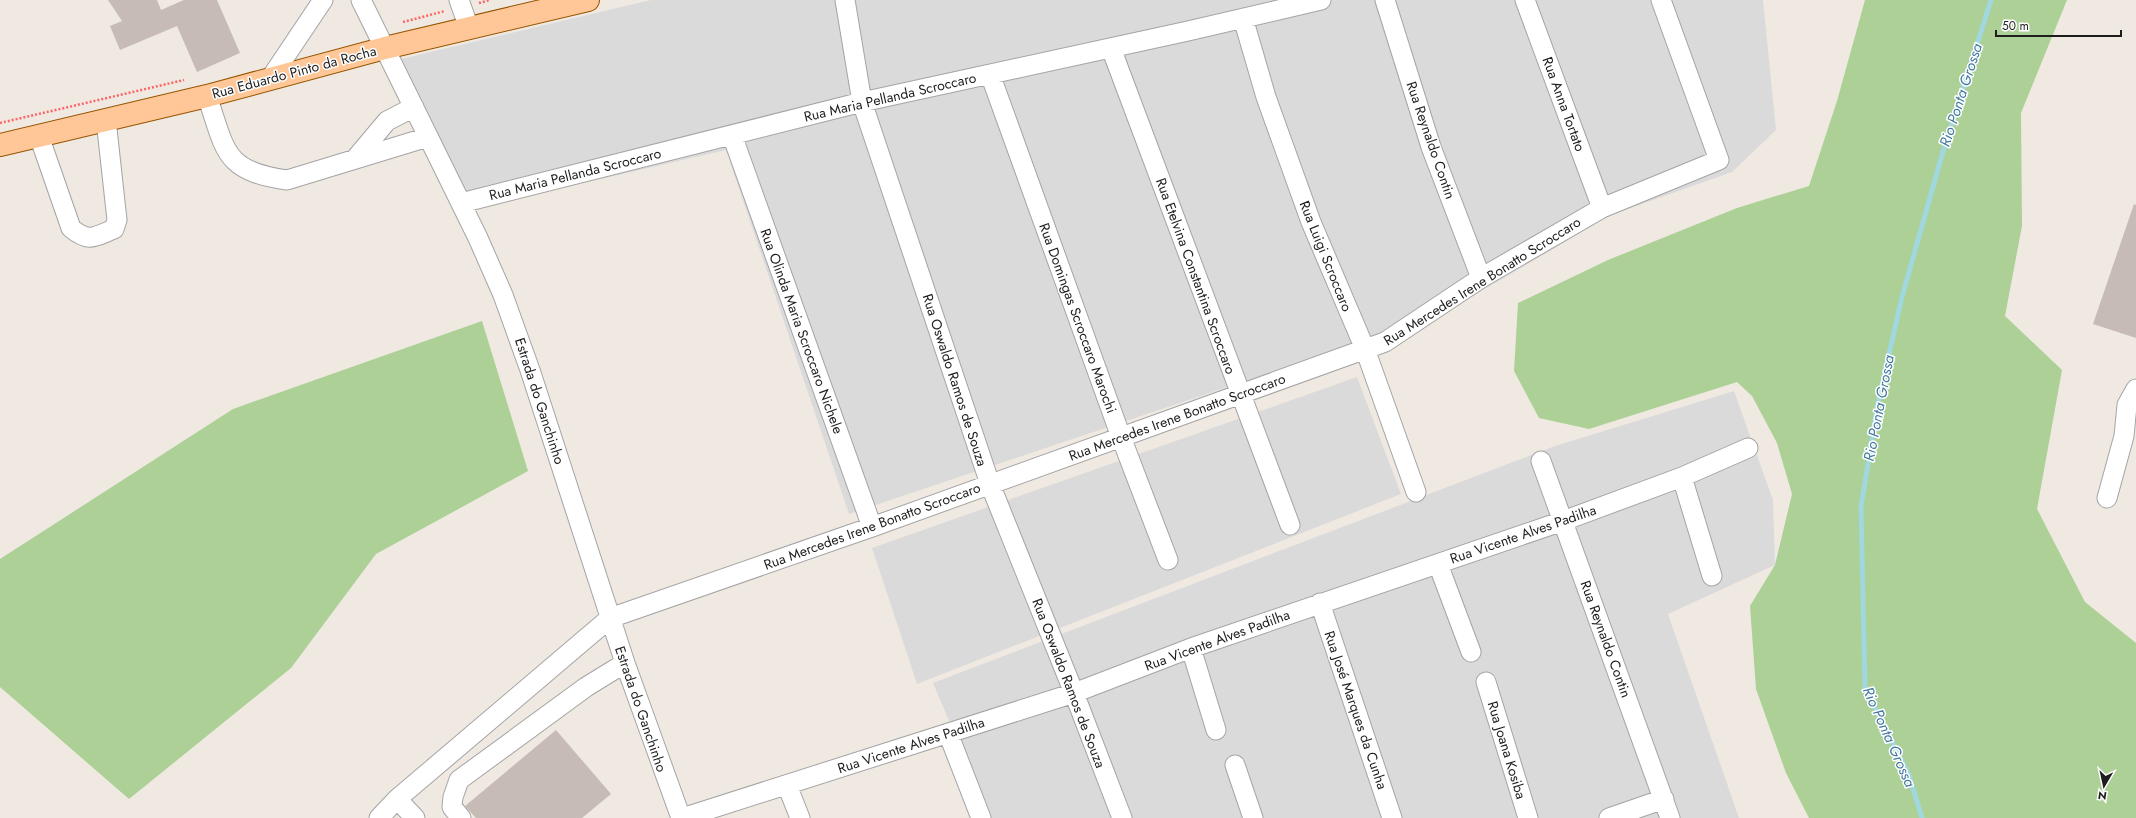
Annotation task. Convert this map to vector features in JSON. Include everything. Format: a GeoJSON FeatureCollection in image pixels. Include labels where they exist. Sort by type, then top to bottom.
{"type":"FeatureCollection","features":[{"type":"Feature","properties":{"kind":"main road","name":"Rua Eduardo Pinto da Rocha"},"geometry":{"type":"LineString","coordinates":[[0,145],[207,96],[384,48],[588,0]]}},
{"type":"Feature","properties":{"kind":"street"},"geometry":{"type":"LineString","coordinates":[[270,79],[323,0]]}},
{"type":"Feature","properties":{"kind":"street","name":"Estrada do Ganchinho"},"geometry":{"type":"LineString","coordinates":[[361,0],[490,264],[517,331],[625,664],[681,818]]}},
{"type":"Feature","properties":{"kind":"street","name":"Rua Oswaldo Ramos de Souza"},"geometry":{"type":"LineString","coordinates":[[845,0],[862,102],[990,484],[1074,693],[1122,818]]}},
{"type":"Feature","properties":{"kind":"street","name":"Rua Maria Pellanda Scroccaro"},"geometry":{"type":"LineString","coordinates":[[461,203],[862,102],[1321,0]]}},
{"type":"Feature","properties":{"kind":"street","name":"Rua Reynaldo Contin"},"geometry":{"type":"LineString","coordinates":[[1386,0],[1431,147],[1481,278]]}},
{"type":"Feature","properties":{"kind":"street","name":"Rua Anna Tortato"},"geometry":{"type":"LineString","coordinates":[[1525,0],[1602,208]]}},
{"type":"Feature","properties":{"kind":"street","name":"Rua Mercedes Irene Bonatto Scroccaro"},"geometry":{"type":"LineString","coordinates":[[610,618],[872,527],[1385,342],[1481,278],[1602,208],[1719,160],[1661,0]]}},
{"type":"Feature","properties":{"kind":"street"},"geometry":{"type":"LineString","coordinates":[[460,3],[469,28]]}},
{"type":"Feature","properties":{"kind":"street","name":"Rua Luigi Scroccaro"},"geometry":{"type":"LineString","coordinates":[[1242,18],[1266,97],[1311,222],[1365,349],[1416,492]]}},
{"type":"Feature","properties":{"kind":"street","name":"Rua Etelvina Constantina Scroccaro"},"geometry":{"type":"LineString","coordinates":[[1110,48],[1290,526]]}},
{"type":"Feature","properties":{"kind":"street","name":"Rua Domingas Scroccaro Marochi"},"geometry":{"type":"LineString","coordinates":[[990,74],[1120,437],[1168,560]]}},
{"type":"Feature","properties":{"kind":"street"},"geometry":{"type":"LineString","coordinates":[[207,96],[226,151],[242,168],[267,178],[287,180],[428,137]]}},
{"type":"Feature","properties":{"kind":"street"},"geometry":{"type":"LineString","coordinates":[[355,159],[387,121],[414,107]]}},
{"type":"Feature","properties":{"kind":"street"},"geometry":{"type":"LineString","coordinates":[[39,136],[71,228],[82,237],[92,237],[114,229],[117,220],[106,120]]}},
{"type":"Feature","properties":{"kind":"street","name":"Rua Olinda Maria Scroccaro Nichele"},"geometry":{"type":"LineString","coordinates":[[732,135],[872,527]]}},
{"type":"Feature","properties":{"kind":"street"},"geometry":{"type":"LineString","coordinates":[[2107,498],[2124,436],[2127,405],[2136,389]]}},
{"type":"Feature","properties":{"kind":"street","name":"Rua Vicente Alves Padilha"},"geometry":{"type":"LineString","coordinates":[[681,818],[1074,693],[1191,648],[1563,521],[1682,477],[1748,448]]}},
{"type":"Feature","properties":{"kind":"street","name":"Rua Reynaldo Contin"},"geometry":{"type":"LineString","coordinates":[[1541,461],[1670,818]]}},
{"type":"Feature","properties":{"kind":"street"},"geometry":{"type":"LineString","coordinates":[[1682,477],[1712,576]]}},
{"type":"Feature","properties":{"kind":"street"},"geometry":{"type":"LineString","coordinates":[[1438,564],[1471,652]]}},
{"type":"Feature","properties":{"kind":"street","name":"Rua José Marques da Cunha"},"geometry":{"type":"LineString","coordinates":[[1320,603],[1392,818]]}},
{"type":"Feature","properties":{"kind":"street"},"geometry":{"type":"LineString","coordinates":[[379,818],[398,799],[610,618]]}},
{"type":"Feature","properties":{"kind":"street"},"geometry":{"type":"LineString","coordinates":[[1191,648],[1216,730]]}},
{"type":"Feature","properties":{"kind":"street"},"geometry":{"type":"LineString","coordinates":[[461,818],[452,807],[453,797],[459,780],[586,687],[625,664]]}},
{"type":"Feature","properties":{"kind":"street","name":"Rua Joana Kosiba"},"geometry":{"type":"LineString","coordinates":[[1486,682],[1528,818]]}},
{"type":"Feature","properties":{"kind":"street"},"geometry":{"type":"LineString","coordinates":[[948,733],[981,818]]}},
{"type":"Feature","properties":{"kind":"street"},"geometry":{"type":"LineString","coordinates":[[1235,765],[1253,818]]}},
{"type":"Feature","properties":{"kind":"street"},"geometry":{"type":"LineString","coordinates":[[787,785],[800,818]]}},
{"type":"Feature","properties":{"kind":"street"},"geometry":{"type":"LineString","coordinates":[[398,799],[415,818]]}},
{"type":"Feature","properties":{"kind":"street"},"geometry":{"type":"LineString","coordinates":[[1609,818],[1664,799]]}},
{"type":"Feature","properties":{"kind":"path"},"geometry":{"type":"LineString","coordinates":[[401,23],[460,3],[490,0]]}},
{"type":"Feature","properties":{"kind":"path"},"geometry":{"type":"LineString","coordinates":[[0,123],[192,78]]}},
{"type":"Feature","properties":{"kind":"shaded area"},"geometry":{"type":"Polygon","coordinates":[[[651,0],[1763,0],[1776,130],[1732,172],[1611,215],[1473,296],[1361,342],[849,514],[726,150],[471,209],[397,60],[651,0]]]}},
{"type":"Feature","properties":{"kind":"shaded area"},"geometry":{"type":"Polygon","coordinates":[[[1357,377],[1401,494],[917,684],[872,548],[1357,377]]]}},
{"type":"Feature","properties":{"kind":"shaded area"},"geometry":{"type":"Polygon","coordinates":[[[1734,391],[1773,500],[1775,565],[1668,614],[1739,818],[990,818],[933,683],[1555,446],[1734,391]]]}},
{"type":"Feature","properties":{"kind":"green space"},"geometry":{"type":"Polygon","coordinates":[[[1865,0],[2067,0],[2021,113],[2022,226],[2005,316],[2062,370],[2037,509],[2085,602],[2136,643],[2136,818],[1809,818],[1786,773],[1756,689],[1750,606],[1775,565],[1792,494],[1777,443],[1752,396],[1737,382],[1589,429],[1539,418],[1514,371],[1518,303],[1608,260],[1737,208],[1809,186],[1837,101],[1865,0]]]}},
{"type":"Feature","properties":{"kind":"green space"},"geometry":{"type":"Polygon","coordinates":[[[482,321],[528,471],[376,554],[291,668],[129,799],[0,687],[0,559],[233,409],[482,321]]]}},
{"type":"Feature","properties":{"kind":"building"},"geometry":{"type":"Polygon","coordinates":[[[108,0],[157,0],[161,10],[184,0],[217,0],[240,53],[197,72],[177,26],[120,50],[110,26],[122,21],[108,0]]]}},
{"type":"Feature","properties":{"kind":"building"},"geometry":{"type":"Polygon","coordinates":[[[2134,204],[2136,205],[2136,338],[2093,324],[2134,204]]]}},
{"type":"Feature","properties":{"kind":"building"},"geometry":{"type":"Polygon","coordinates":[[[556,730],[611,794],[582,818],[476,818],[465,806],[556,730]]]}},
{"type":"Feature","properties":{"kind":"waterway","name":"Rio Ponta Grossa"},"geometry":{"type":"LineString","coordinates":[[1922,818],[1909,775],[1865,688],[1861,507],[1878,402],[1902,297],[1942,155],[1991,0]]}}]}
